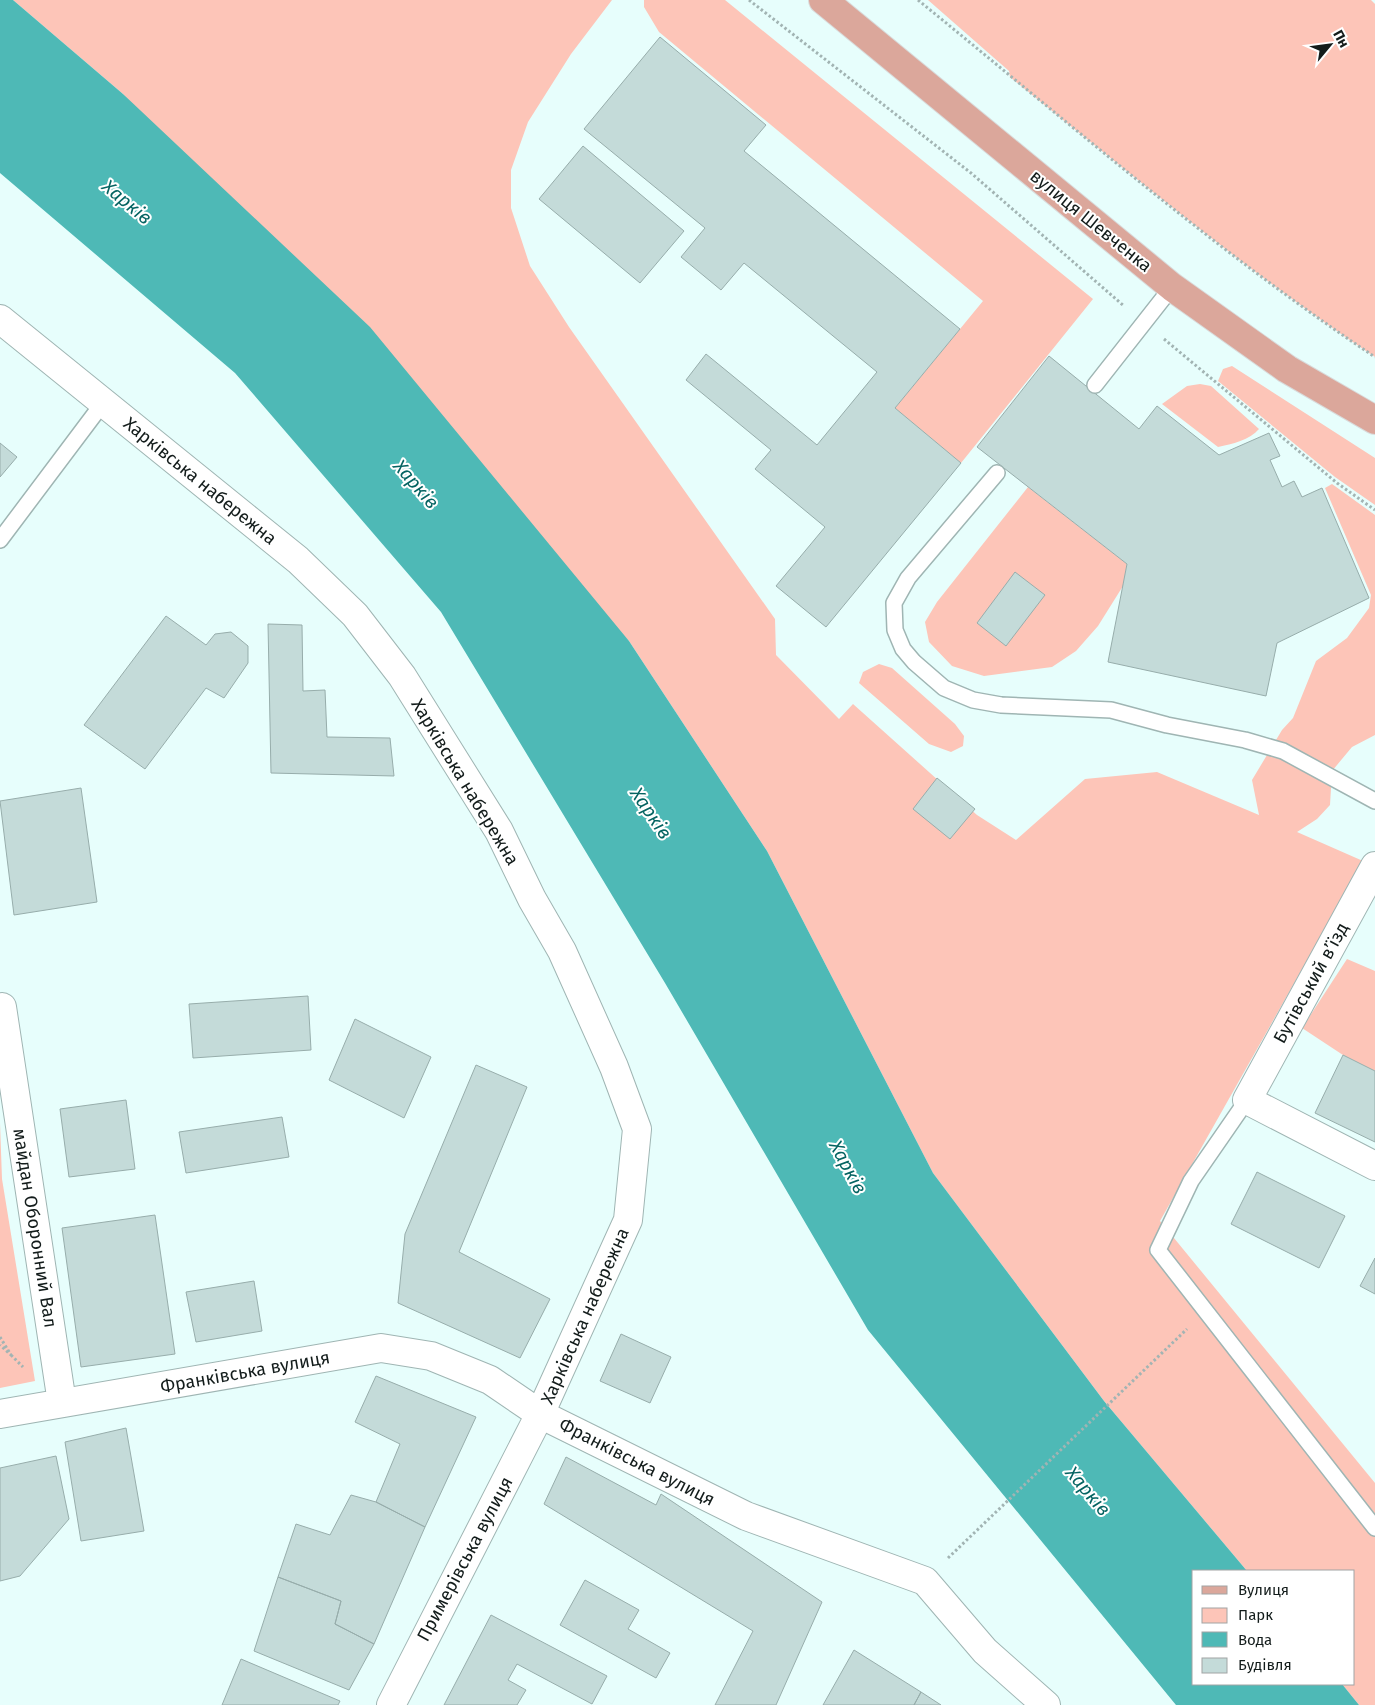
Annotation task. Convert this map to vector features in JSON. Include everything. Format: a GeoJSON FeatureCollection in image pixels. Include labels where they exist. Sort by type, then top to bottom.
{"type":"FeatureCollection","features":[{"type":"Feature","properties":{"kind":"main road","name":"вулиця Шевченка"},"geometry":{"type":"LineString","coordinates":[[823,0],[1172,287],[1287,369],[1375,420]]}},
{"type":"Feature","properties":{"kind":"street","name":"Харківська набережна"},"geometry":{"type":"LineString","coordinates":[[0,319],[298,560],[355,615],[402,676],[500,831],[532,899],[562,951],[614,1067],[637,1129],[628,1220],[540,1414]]}},
{"type":"Feature","properties":{"kind":"street","name":"Бутівський в’їзд"},"geometry":{"type":"LineString","coordinates":[[1247,1100],[1375,866]]}},
{"type":"Feature","properties":{"kind":"street","name":"майдан Оборонний Вал"},"geometry":{"type":"LineString","coordinates":[[1,998],[62,1403]]}},
{"type":"Feature","properties":{"kind":"street"},"geometry":{"type":"LineString","coordinates":[[1247,1100],[1375,1166]]}},
{"type":"Feature","properties":{"kind":"street","name":"Франківська вулиця"},"geometry":{"type":"LineString","coordinates":[[62,1403],[381,1348],[432,1356],[490,1380],[540,1414],[746,1516],[924,1582],[985,1651],[1046,1705]]}},
{"type":"Feature","properties":{"kind":"street"},"geometry":{"type":"LineString","coordinates":[[0,1414],[62,1403]]}},
{"type":"Feature","properties":{"kind":"street","name":"Примерівська вулиця"},"geometry":{"type":"LineString","coordinates":[[391,1705],[540,1414]]}},
{"type":"Feature","properties":{"kind":"lane"},"geometry":{"type":"LineString","coordinates":[[1095,385],[1172,287]]}},
{"type":"Feature","properties":{"kind":"lane"},"geometry":{"type":"LineString","coordinates":[[0,540],[103,403]]}},
{"type":"Feature","properties":{"kind":"lane"},"geometry":{"type":"LineString","coordinates":[[997,473],[908,578],[894,603],[895,630],[903,649],[914,662],[944,688],[973,700],[1001,705],[1111,710],[1168,725],[1245,740],[1283,751],[1375,800]]}},
{"type":"Feature","properties":{"kind":"lane"},"geometry":{"type":"LineString","coordinates":[[1247,1100],[1191,1182],[1158,1250],[1375,1528]]}},
{"type":"Feature","properties":{"kind":"path"},"geometry":{"type":"LineString","coordinates":[[750,0],[971,173],[1144,323],[1337,483],[1375,510]]}},
{"type":"Feature","properties":{"kind":"path"},"geometry":{"type":"LineString","coordinates":[[918,0],[1010,78],[1259,276],[1375,357]]}},
{"type":"Feature","properties":{"kind":"path"},"geometry":{"type":"LineString","coordinates":[[924,1582],[975,1529],[1190,1327]]}},
{"type":"Feature","properties":{"kind":"path"},"geometry":{"type":"LineString","coordinates":[[0,1336],[11,1355],[0,1345]]}},
{"type":"Feature","properties":{"kind":"green space"},"geometry":{"type":"Polygon","coordinates":[[[13,0],[612,0],[571,54],[528,122],[511,170],[511,208],[530,266],[569,327],[775,619],[776,655],[839,719],[853,704],[977,815],[1016,840],[1085,779],[1157,772],[1259,815],[1252,780],[1282,730],[1293,718],[1316,661],[1347,638],[1369,608],[1371,595],[1325,488],[1332,484],[1375,515],[1375,735],[1352,747],[1332,771],[1330,805],[1317,819],[1297,832],[1363,861],[1160,1221],[1375,1483],[1375,1705],[1359,1705],[1343,1685],[1355,1685],[1355,1570],[1246,1570],[1104,1401],[933,1173],[767,851],[629,641],[123,94],[13,0]]]}},
{"type":"Feature","properties":{"kind":"green space"},"geometry":{"type":"Polygon","coordinates":[[[644,0],[725,0],[1093,299],[961,463],[895,408],[983,301],[659,32],[644,7],[644,0]]]}},
{"type":"Feature","properties":{"kind":"green space"},"geometry":{"type":"Polygon","coordinates":[[[928,0],[1371,0],[1375,4],[1375,357],[1281,291],[1144,185],[1010,77],[1009,71],[928,0]]]}},
{"type":"Feature","properties":{"kind":"green space"},"geometry":{"type":"Polygon","coordinates":[[[1232,366],[1375,458],[1375,505],[1335,477],[1218,381],[1223,369],[1232,366]]]}},
{"type":"Feature","properties":{"kind":"green space"},"geometry":{"type":"Polygon","coordinates":[[[1200,384],[1211,386],[1259,429],[1246,439],[1218,447],[1162,404],[1187,386],[1200,384]]]}},
{"type":"Feature","properties":{"kind":"green space"},"geometry":{"type":"Polygon","coordinates":[[[1028,487],[1127,564],[1123,586],[1098,626],[1076,651],[1052,667],[984,676],[952,666],[929,642],[925,622],[937,602],[1028,487]]]}},
{"type":"Feature","properties":{"kind":"green space"},"geometry":{"type":"Polygon","coordinates":[[[879,664],[892,668],[955,724],[964,736],[963,746],[951,752],[929,744],[859,683],[863,672],[879,664]]]}},
{"type":"Feature","properties":{"kind":"green space"},"geometry":{"type":"Polygon","coordinates":[[[1347,959],[1375,971],[1375,1071],[1343,1055],[1302,1028],[1347,959]]]}},
{"type":"Feature","properties":{"kind":"green space"},"geometry":{"type":"Polygon","coordinates":[[[0,1123],[2,1179],[35,1381],[0,1388],[0,1123]]]}},
{"type":"Feature","properties":{"kind":"water","name":"Харків"},"geometry":{"type":"Polygon","coordinates":[[[0,0],[13,0],[123,94],[370,327],[629,641],[767,851],[933,1173],[1104,1401],[1246,1570],[1192,1570],[1192,1685],[1343,1685],[1359,1705],[1176,1705],[868,1330],[665,983],[441,612],[235,373],[0,173],[0,0]]]}},
{"type":"Feature","properties":{"kind":"building"},"geometry":{"type":"Polygon","coordinates":[[[660,37],[766,125],[744,151],[960,329],[895,408],[961,463],[826,627],[776,586],[825,527],[755,469],[771,450],[686,380],[706,354],[817,445],[877,372],[744,263],[721,290],[681,257],[705,228],[584,129],[660,37]]]}},
{"type":"Feature","properties":{"kind":"building"},"geometry":{"type":"Polygon","coordinates":[[[583,146],[684,231],[640,283],[539,199],[583,146]]]}},
{"type":"Feature","properties":{"kind":"building"},"geometry":{"type":"Polygon","coordinates":[[[1049,356],[1139,429],[1157,406],[1219,455],[1269,433],[1280,456],[1270,460],[1282,487],[1294,481],[1302,497],[1322,488],[1369,598],[1277,643],[1266,696],[1108,662],[1127,564],[977,447],[1049,356]]]}},
{"type":"Feature","properties":{"kind":"building"},"geometry":{"type":"Polygon","coordinates":[[[0,443],[17,457],[0,477],[0,443]]]}},
{"type":"Feature","properties":{"kind":"building"},"geometry":{"type":"Polygon","coordinates":[[[1015,572],[1045,595],[1006,646],[977,623],[1015,572]]]}},
{"type":"Feature","properties":{"kind":"building"},"geometry":{"type":"Polygon","coordinates":[[[166,616],[206,645],[215,634],[231,632],[248,646],[248,663],[224,698],[206,688],[145,769],[84,725],[166,616]]]}},
{"type":"Feature","properties":{"kind":"building"},"geometry":{"type":"Polygon","coordinates":[[[268,624],[302,625],[303,691],[325,690],[327,737],[390,738],[394,776],[271,773],[268,624]]]}},
{"type":"Feature","properties":{"kind":"building"},"geometry":{"type":"Polygon","coordinates":[[[937,778],[975,809],[950,839],[913,809],[937,778]]]}},
{"type":"Feature","properties":{"kind":"building"},"geometry":{"type":"Polygon","coordinates":[[[81,788],[97,902],[14,915],[0,801],[81,788]]]}},
{"type":"Feature","properties":{"kind":"building"},"geometry":{"type":"Polygon","coordinates":[[[308,996],[311,1050],[193,1058],[189,1004],[308,996]]]}},
{"type":"Feature","properties":{"kind":"building"},"geometry":{"type":"Polygon","coordinates":[[[355,1019],[431,1057],[404,1118],[329,1080],[355,1019]]]}},
{"type":"Feature","properties":{"kind":"building"},"geometry":{"type":"Polygon","coordinates":[[[1343,1055],[1375,1071],[1375,1142],[1315,1113],[1343,1055]]]}},
{"type":"Feature","properties":{"kind":"building"},"geometry":{"type":"Polygon","coordinates":[[[476,1065],[527,1087],[459,1252],[550,1299],[520,1358],[398,1303],[405,1234],[476,1065]]]}},
{"type":"Feature","properties":{"kind":"building"},"geometry":{"type":"Polygon","coordinates":[[[126,1100],[135,1169],[69,1177],[60,1109],[126,1100]]]}},
{"type":"Feature","properties":{"kind":"building"},"geometry":{"type":"Polygon","coordinates":[[[282,1117],[289,1157],[186,1173],[179,1132],[282,1117]]]}},
{"type":"Feature","properties":{"kind":"building"},"geometry":{"type":"Polygon","coordinates":[[[1257,1172],[1345,1216],[1319,1268],[1231,1224],[1257,1172]]]}},
{"type":"Feature","properties":{"kind":"building"},"geometry":{"type":"Polygon","coordinates":[[[155,1215],[175,1354],[81,1367],[62,1228],[155,1215]]]}},
{"type":"Feature","properties":{"kind":"building"},"geometry":{"type":"Polygon","coordinates":[[[1375,1258],[1375,1294],[1360,1286],[1375,1258]]]}},
{"type":"Feature","properties":{"kind":"building"},"geometry":{"type":"Polygon","coordinates":[[[254,1281],[262,1331],[196,1342],[186,1292],[254,1281]]]}},
{"type":"Feature","properties":{"kind":"building"},"geometry":{"type":"Polygon","coordinates":[[[621,1334],[671,1357],[650,1403],[600,1381],[621,1334]]]}},
{"type":"Feature","properties":{"kind":"building"},"geometry":{"type":"Polygon","coordinates":[[[376,1376],[476,1417],[425,1527],[376,1502],[400,1444],[355,1422],[376,1376]]]}},
{"type":"Feature","properties":{"kind":"building"},"geometry":{"type":"Polygon","coordinates":[[[126,1428],[144,1531],[81,1541],[65,1442],[126,1428]]]}},
{"type":"Feature","properties":{"kind":"building"},"geometry":{"type":"Polygon","coordinates":[[[56,1456],[69,1519],[20,1576],[0,1581],[0,1468],[56,1456]]]}},
{"type":"Feature","properties":{"kind":"building"},"geometry":{"type":"Polygon","coordinates":[[[566,1457],[656,1505],[661,1494],[822,1602],[776,1705],[715,1705],[753,1631],[544,1504],[566,1457]]]}},
{"type":"Feature","properties":{"kind":"building"},"geometry":{"type":"Polygon","coordinates":[[[351,1495],[376,1502],[425,1527],[374,1644],[335,1624],[341,1601],[278,1577],[296,1524],[330,1535],[351,1495]]]}},
{"type":"Feature","properties":{"kind":"building"},"geometry":{"type":"Polygon","coordinates":[[[278,1577],[341,1601],[335,1624],[374,1644],[349,1690],[254,1651],[278,1577]]]}},
{"type":"Feature","properties":{"kind":"building"},"geometry":{"type":"Polygon","coordinates":[[[585,1580],[639,1610],[628,1629],[670,1653],[656,1678],[560,1625],[585,1580]]]}},
{"type":"Feature","properties":{"kind":"building"},"geometry":{"type":"Polygon","coordinates":[[[491,1615],[607,1676],[592,1704],[517,1664],[508,1680],[526,1690],[517,1705],[444,1705],[491,1615]]]}},
{"type":"Feature","properties":{"kind":"building"},"geometry":{"type":"Polygon","coordinates":[[[854,1650],[921,1692],[914,1705],[823,1705],[854,1650]]]}},
{"type":"Feature","properties":{"kind":"building"},"geometry":{"type":"Polygon","coordinates":[[[241,1659],[340,1701],[338,1705],[222,1705],[241,1659]]]}},
{"type":"Feature","properties":{"kind":"building"},"geometry":{"type":"Polygon","coordinates":[[[921,1692],[941,1705],[914,1705],[921,1692]]]}}]}
